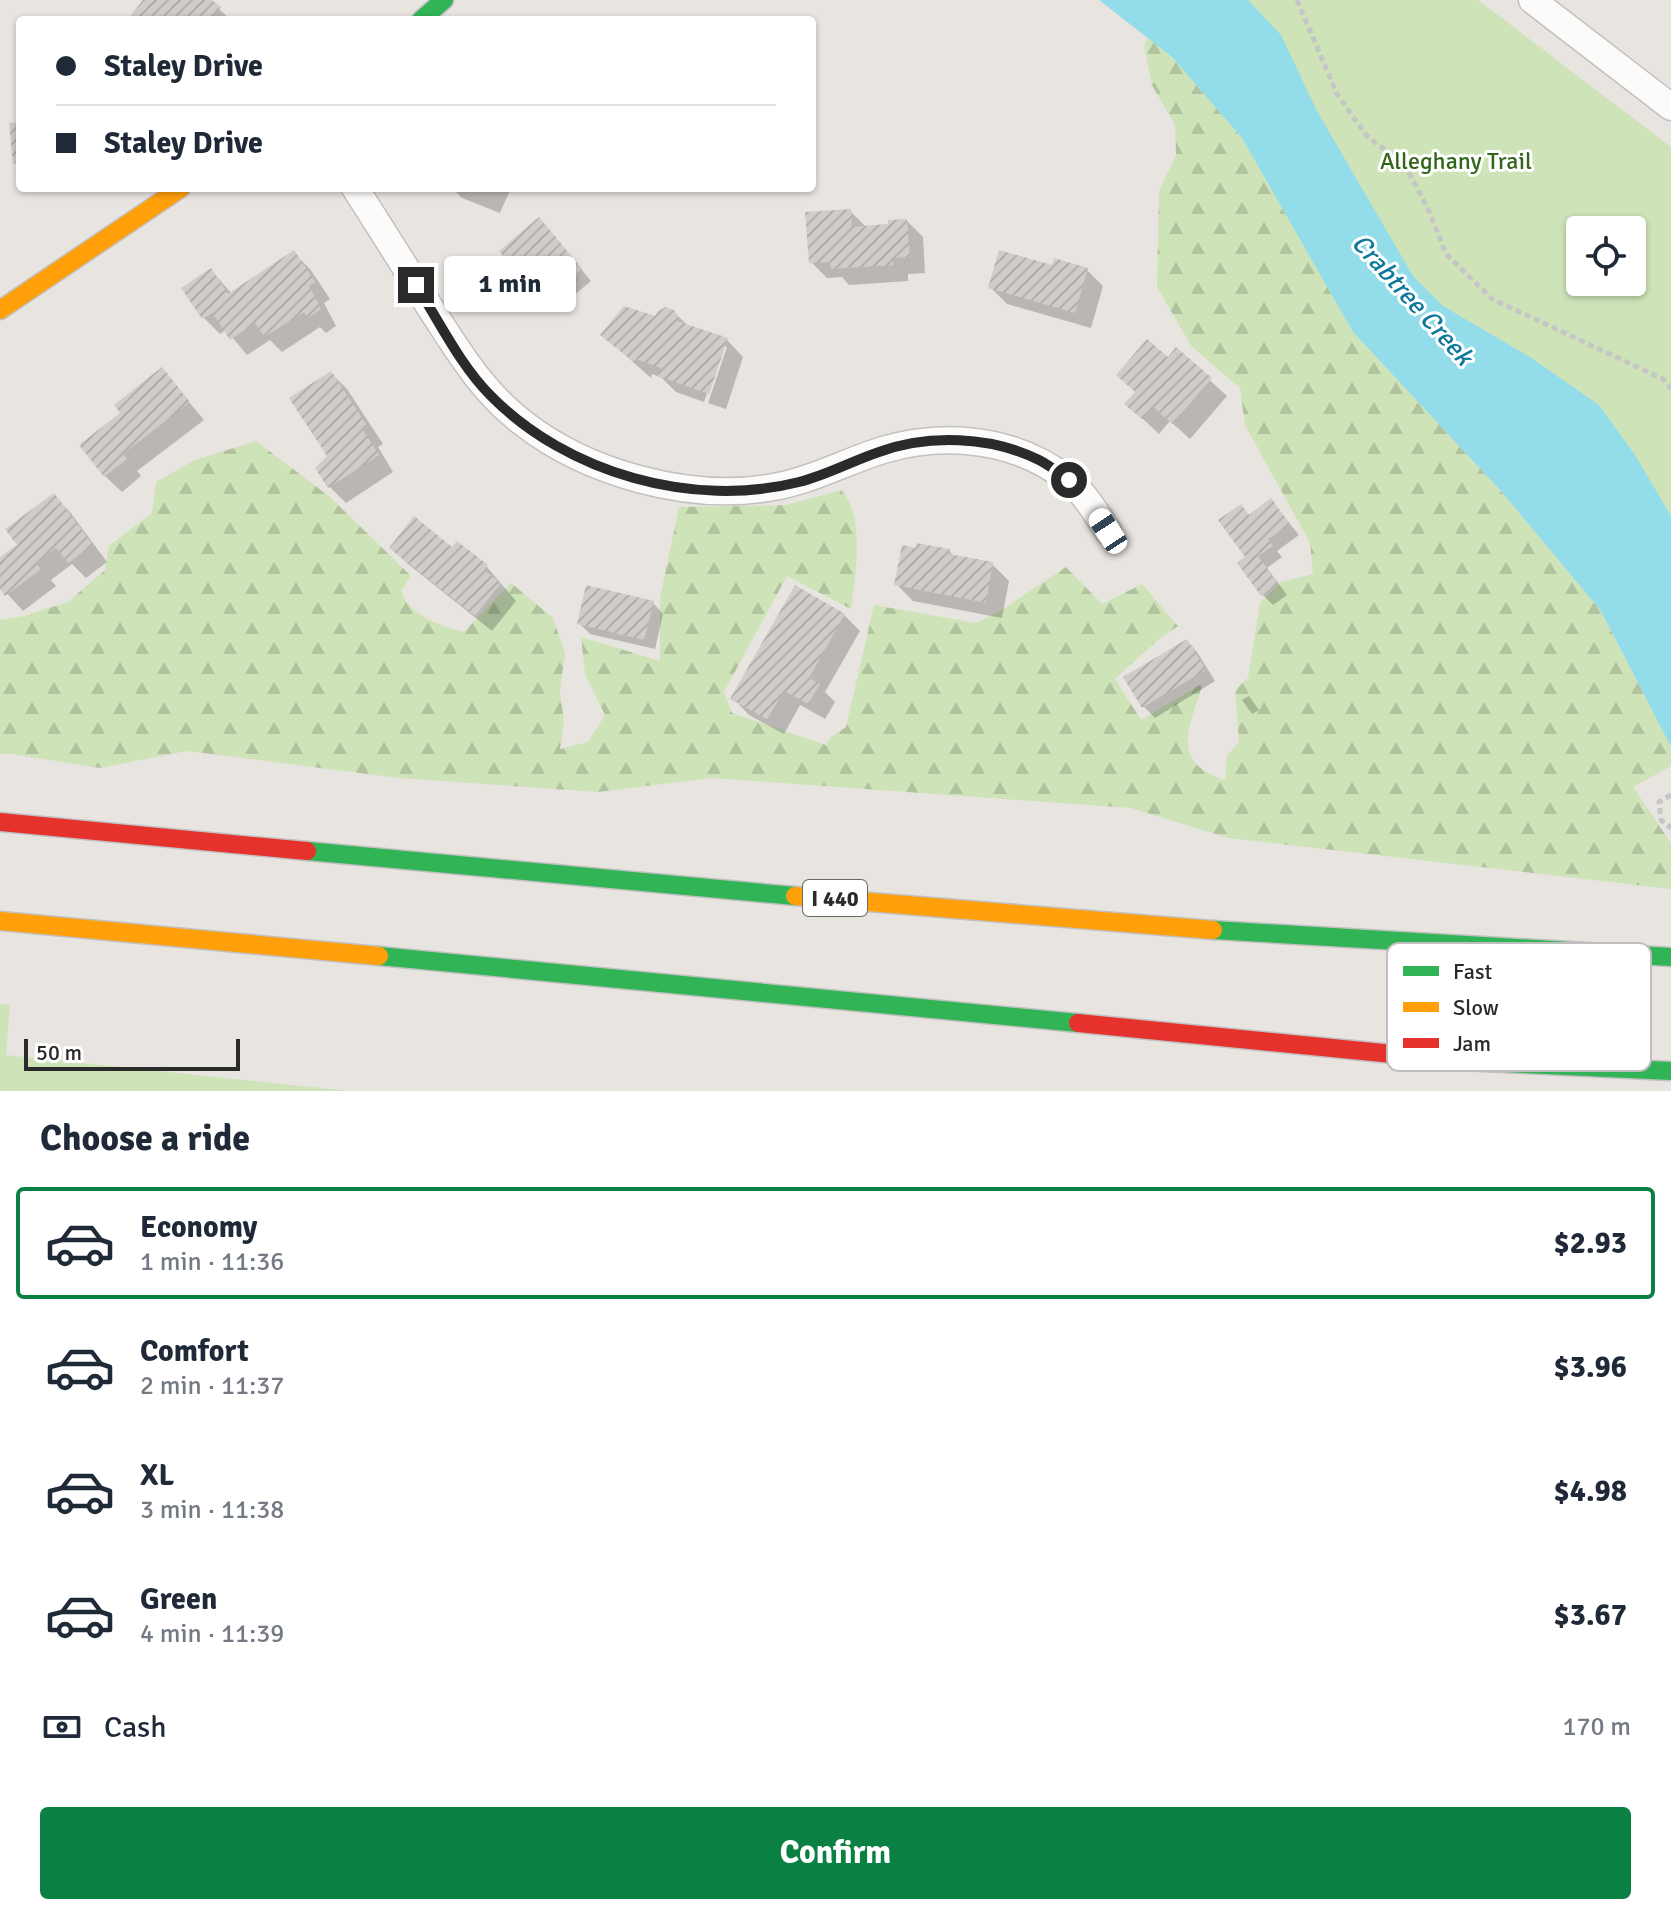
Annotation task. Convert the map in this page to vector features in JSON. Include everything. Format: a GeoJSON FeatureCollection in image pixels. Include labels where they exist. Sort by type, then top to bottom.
{"type":"FeatureCollection","features":[{"type":"Feature","properties":{"kind":"main road"},"geometry":{"type":"LineString","coordinates":[[426,16],[444,0]]}},
{"type":"Feature","properties":{"kind":"main road"},"geometry":{"type":"LineString","coordinates":[[0,310],[175,192]]}},
{"type":"Feature","properties":{"kind":"main road","name":"I 440"},"geometry":{"type":"LineString","coordinates":[[0,822],[1095,922],[1387,943]]}},
{"type":"Feature","properties":{"kind":"main road"},"geometry":{"type":"LineString","coordinates":[[0,921],[1387,1053]]}},
{"type":"Feature","properties":{"kind":"main road","name":"I 440"},"geometry":{"type":"LineString","coordinates":[[1651,956],[1671,957]]}},
{"type":"Feature","properties":{"kind":"main road"},"geometry":{"type":"LineString","coordinates":[[1651,1070],[1671,1071]]}},
{"type":"Feature","properties":{"kind":"street"},"geometry":{"type":"LineString","coordinates":[[1532,0],[1671,107]]}},
{"type":"Feature","properties":{"kind":"street"},"geometry":{"type":"LineString","coordinates":[[358,192],[464,361],[489,395],[563,450],[604,470],[689,488],[766,489],[801,481],[882,451],[925,441],[967,440],[1006,448],[1040,460],[1069,480],[1108,531]]}},
{"type":"Feature","properties":{"kind":"path"},"geometry":{"type":"LineString","coordinates":[[1297,0],[1337,94],[1366,135],[1406,167],[1429,211],[1446,254],[1492,299],[1663,379],[1671,389]]}},
{"type":"Feature","properties":{"kind":"path"},"geometry":{"type":"LineString","coordinates":[[1671,795],[1659,802],[1661,820],[1671,828]]}},
{"type":"Feature","properties":{"kind":"green space","name":"Alleghany Trail"},"geometry":{"type":"Polygon","coordinates":[[[1170,0],[1478,0],[1671,147],[1671,629],[1170,0]]]}},
{"type":"Feature","properties":{"kind":"green space"},"geometry":{"type":"Polygon","coordinates":[[[1148,38],[1172,57],[1242,138],[1353,332],[1500,490],[1601,611],[1671,747],[1671,766],[1633,787],[1671,843],[1671,889],[1228,838],[1131,808],[712,778],[598,792],[399,778],[187,751],[100,768],[0,754],[0,620],[68,602],[105,570],[109,546],[152,513],[156,482],[195,460],[256,441],[330,497],[411,576],[401,591],[411,607],[427,619],[464,632],[511,583],[553,618],[565,653],[560,691],[564,722],[560,749],[588,742],[605,715],[585,674],[581,637],[660,661],[660,598],[679,507],[786,505],[841,490],[854,515],[856,531],[851,609],[787,576],[724,692],[732,713],[826,745],[831,737],[846,727],[874,605],[976,623],[1000,611],[1066,567],[1102,604],[1142,584],[1178,626],[1115,679],[1141,720],[1203,683],[1189,728],[1190,753],[1207,772],[1225,780],[1227,756],[1239,741],[1235,690],[1248,678],[1260,603],[1281,582],[1313,574],[1310,543],[1245,425],[1240,388],[1192,347],[1157,287],[1159,191],[1176,155],[1175,125],[1152,85],[1144,45],[1148,38]]]}},
{"type":"Feature","properties":{"kind":"green space"},"geometry":{"type":"Polygon","coordinates":[[[0,1004],[10,1005],[6,1055],[349,1091],[0,1091],[0,1004]]]}},
{"type":"Feature","properties":{"kind":"water","name":"Crabtree Creek"},"geometry":{"type":"Polygon","coordinates":[[[1099,0],[1248,0],[1281,35],[1317,111],[1413,276],[1443,306],[1530,357],[1599,405],[1635,455],[1671,516],[1671,747],[1601,611],[1500,490],[1353,332],[1242,138],[1172,57],[1099,0]]]}},
{"type":"Feature","properties":{"kind":"building"},"geometry":{"type":"Polygon","coordinates":[[[143,0],[212,0],[221,7],[213,16],[130,16],[143,0]]]}},
{"type":"Feature","properties":{"kind":"building"},"geometry":{"type":"Polygon","coordinates":[[[16,122],[16,164],[13,164],[9,123],[16,122]]]}},
{"type":"Feature","properties":{"kind":"building"},"geometry":{"type":"Polygon","coordinates":[[[851,209],[852,227],[907,219],[910,257],[893,258],[893,265],[831,269],[830,262],[809,263],[805,212],[851,209]]]}},
{"type":"Feature","properties":{"kind":"building"},"geometry":{"type":"Polygon","coordinates":[[[539,217],[582,269],[542,302],[499,251],[539,217]]]}},
{"type":"Feature","properties":{"kind":"building"},"geometry":{"type":"Polygon","coordinates":[[[294,250],[315,282],[309,286],[321,309],[308,318],[304,312],[264,337],[255,323],[230,340],[212,313],[202,319],[181,288],[211,268],[228,294],[294,250]]]}},
{"type":"Feature","properties":{"kind":"building"},"geometry":{"type":"Polygon","coordinates":[[[999,250],[1052,265],[1054,258],[1088,268],[1075,313],[988,288],[999,250]]]}},
{"type":"Feature","properties":{"kind":"building"},"geometry":{"type":"Polygon","coordinates":[[[624,306],[655,316],[666,307],[674,310],[677,321],[728,338],[709,394],[658,376],[661,368],[636,359],[635,363],[600,335],[624,306]]]}},
{"type":"Feature","properties":{"kind":"building"},"geometry":{"type":"Polygon","coordinates":[[[1147,339],[1168,357],[1176,347],[1212,378],[1172,424],[1153,407],[1142,419],[1124,404],[1135,392],[1116,375],[1147,339]]]}},
{"type":"Feature","properties":{"kind":"building"},"geometry":{"type":"Polygon","coordinates":[[[162,367],[190,402],[123,454],[127,459],[104,477],[79,445],[120,413],[114,405],[162,367]]]}},
{"type":"Feature","properties":{"kind":"building"},"geometry":{"type":"Polygon","coordinates":[[[331,371],[368,427],[363,430],[379,455],[328,488],[315,468],[327,456],[289,398],[331,371]]]}},
{"type":"Feature","properties":{"kind":"building"},"geometry":{"type":"Polygon","coordinates":[[[54,493],[93,545],[68,563],[56,548],[36,563],[41,569],[5,596],[0,589],[0,557],[17,545],[5,529],[54,493]]]}},
{"type":"Feature","properties":{"kind":"building"},"geometry":{"type":"Polygon","coordinates":[[[1271,498],[1290,524],[1268,539],[1273,546],[1258,556],[1278,584],[1261,596],[1237,563],[1245,557],[1218,520],[1241,504],[1249,515],[1271,498]]]}},
{"type":"Feature","properties":{"kind":"building"},"geometry":{"type":"Polygon","coordinates":[[[414,516],[452,547],[457,541],[488,565],[484,570],[501,583],[475,616],[389,548],[414,516]]]}},
{"type":"Feature","properties":{"kind":"building"},"geometry":{"type":"Polygon","coordinates":[[[916,543],[950,549],[949,554],[993,562],[986,603],[894,585],[902,545],[916,548],[916,543]]]}},
{"type":"Feature","properties":{"kind":"building"},"geometry":{"type":"Polygon","coordinates":[[[586,585],[654,601],[644,640],[577,624],[586,585]]]}},
{"type":"Feature","properties":{"kind":"building"},"geometry":{"type":"Polygon","coordinates":[[[795,585],[845,614],[809,678],[820,684],[808,704],[784,691],[767,719],[730,699],[795,585]]]}},
{"type":"Feature","properties":{"kind":"building"},"geometry":{"type":"Polygon","coordinates":[[[1187,639],[1206,670],[1142,708],[1123,677],[1187,639]]]}},
{"type":"Feature","properties":{"kind":"traffic: fast"},"geometry":{"type":"LineString","coordinates":[[426,16],[444,0]]}},
{"type":"Feature","properties":{"kind":"traffic: fast"},"geometry":{"type":"LineString","coordinates":[[307,851],[795,896]]}},
{"type":"Feature","properties":{"kind":"traffic: fast"},"geometry":{"type":"LineString","coordinates":[[1213,930],[1434,943]]}},
{"type":"Feature","properties":{"kind":"traffic: fast"},"geometry":{"type":"LineString","coordinates":[[379,956],[1078,1023]]}},
{"type":"Feature","properties":{"kind":"traffic: fast"},"geometry":{"type":"LineString","coordinates":[[1651,956],[1671,957]]}},
{"type":"Feature","properties":{"kind":"traffic: fast"},"geometry":{"type":"LineString","coordinates":[[1651,1070],[1671,1071]]}},
{"type":"Feature","properties":{"kind":"traffic: slow"},"geometry":{"type":"LineString","coordinates":[[0,310],[175,192]]}},
{"type":"Feature","properties":{"kind":"traffic: slow"},"geometry":{"type":"LineString","coordinates":[[795,896],[1213,930]]}},
{"type":"Feature","properties":{"kind":"traffic: slow"},"geometry":{"type":"LineString","coordinates":[[0,921],[379,956]]}},
{"type":"Feature","properties":{"kind":"traffic: jam"},"geometry":{"type":"LineString","coordinates":[[0,822],[307,851]]}},
{"type":"Feature","properties":{"kind":"traffic: jam"},"geometry":{"type":"LineString","coordinates":[[1078,1023],[1387,1053]]}},
{"type":"Feature","properties":{"kind":"route"},"geometry":{"type":"LineString","coordinates":[[416,285],[489,395],[563,450],[604,470],[689,488],[766,489],[801,481],[882,451],[925,441],[967,440],[1006,448],[1040,460],[1069,480]]}}]}
